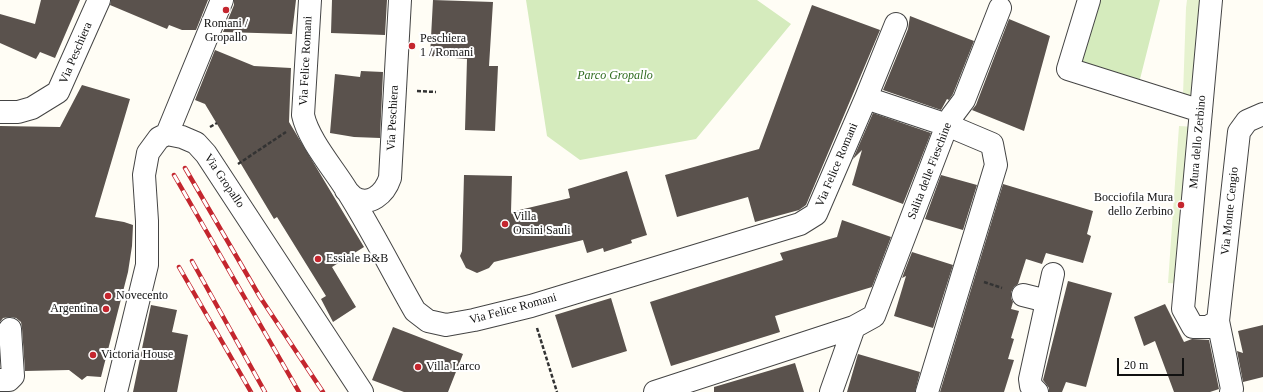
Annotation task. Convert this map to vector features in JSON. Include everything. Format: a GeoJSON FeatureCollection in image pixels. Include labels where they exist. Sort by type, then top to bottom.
{"type":"FeatureCollection","features":[{"type":"Feature","properties":{"kind":"street","name":"Via Peschiera"},"geometry":{"type":"LineString","coordinates":[[0,112],[18,112],[32,108],[58,92],[99,0]]}},
{"type":"Feature","properties":{"kind":"street"},"geometry":{"type":"LineString","coordinates":[[116,392],[147,265],[147,221],[144,175],[148,153],[159,138],[167,134],[222,0]]}},
{"type":"Feature","properties":{"kind":"street","name":"Via Felice Romani"},"geometry":{"type":"LineString","coordinates":[[310,0],[303,116],[304,122],[346,190],[415,311],[428,321],[446,325],[474,320],[530,306],[800,224],[816,214],[896,24]]}},
{"type":"Feature","properties":{"kind":"street","name":"Via Peschiera"},"geometry":{"type":"LineString","coordinates":[[346,190],[353,197],[363,200],[374,199],[384,191],[390,178],[400,0]]}},
{"type":"Feature","properties":{"kind":"street"},"geometry":{"type":"LineString","coordinates":[[1089,0],[1068,69],[1201,111]]}},
{"type":"Feature","properties":{"kind":"street","name":"Mura dello Zerbino"},"geometry":{"type":"LineString","coordinates":[[1211,0],[1183,309],[1193,326],[1208,327],[1218,321]]}},
{"type":"Feature","properties":{"kind":"street","name":"Salita delle Fieschine"},"geometry":{"type":"LineString","coordinates":[[656,392],[854,327],[874,316],[947,125],[964,100],[1000,8]]}},
{"type":"Feature","properties":{"kind":"street"},"geometry":{"type":"LineString","coordinates":[[866,98],[947,125],[992,144],[996,165],[970,278],[927,392]]}},
{"type":"Feature","properties":{"kind":"street","name":"Via Monte Cengio"},"geometry":{"type":"LineString","coordinates":[[1218,321],[1239,132],[1247,121],[1263,114]]}},
{"type":"Feature","properties":{"kind":"street","name":"Via Gropallo"},"geometry":{"type":"LineString","coordinates":[[167,134],[182,137],[196,143],[206,154],[362,392]]}},
{"type":"Feature","properties":{"kind":"street"},"geometry":{"type":"LineString","coordinates":[[1037,392],[1031,386],[1030,379],[1053,274]]}},
{"type":"Feature","properties":{"kind":"street"},"geometry":{"type":"LineString","coordinates":[[1023,295],[1047,301]]}},
{"type":"Feature","properties":{"kind":"street"},"geometry":{"type":"LineString","coordinates":[[1218,321],[1232,389],[1231,392]]}},
{"type":"Feature","properties":{"kind":"street"},"geometry":{"type":"LineString","coordinates":[[831,392],[854,327]]}},
{"type":"Feature","properties":{"kind":"street"},"geometry":{"type":"LineString","coordinates":[[0,380],[9,380],[13,376],[10,329]]}},
{"type":"Feature","properties":{"kind":"path"},"geometry":{"type":"LineString","coordinates":[[413,91],[436,92]]}},
{"type":"Feature","properties":{"kind":"path"},"geometry":{"type":"LineString","coordinates":[[236,165],[288,130]]}},
{"type":"Feature","properties":{"kind":"path"},"geometry":{"type":"LineString","coordinates":[[970,278],[1023,295]]}},
{"type":"Feature","properties":{"kind":"path"},"geometry":{"type":"LineString","coordinates":[[530,306],[557,392]]}},
{"type":"Feature","properties":{"kind":"green space","name":"Parco Gropallo"},"geometry":{"type":"Polygon","coordinates":[[[526,0],[757,0],[791,24],[696,139],[580,160],[547,136],[526,0]]]}},
{"type":"Feature","properties":{"kind":"green space"},"geometry":{"type":"Polygon","coordinates":[[[1096,0],[1160,0],[1139,83],[1077,62],[1096,0]]]}},
{"type":"Feature","properties":{"kind":"green space"},"geometry":{"type":"Polygon","coordinates":[[[1187,0],[1204,0],[1198,96],[1183,95],[1187,0]]]}},
{"type":"Feature","properties":{"kind":"green space","name":"Bocciofila Mura dello Zerbino"},"geometry":{"type":"Polygon","coordinates":[[[1179,126],[1195,127],[1183,284],[1168,283],[1179,126]]]}},
{"type":"Feature","properties":{"kind":"building"},"geometry":{"type":"Polygon","coordinates":[[[41,0],[80,0],[55,58],[40,52],[36,59],[0,43],[0,14],[35,24],[41,0]]]}},
{"type":"Feature","properties":{"kind":"building"},"geometry":{"type":"Polygon","coordinates":[[[111,0],[208,0],[196,30],[182,30],[169,25],[167,29],[110,5],[111,0]]]}},
{"type":"Feature","properties":{"kind":"building"},"geometry":{"type":"Polygon","coordinates":[[[234,0],[296,0],[292,34],[223,32],[234,5],[234,0]]]}},
{"type":"Feature","properties":{"kind":"building"},"geometry":{"type":"Polygon","coordinates":[[[332,0],[387,0],[385,35],[331,33],[332,0]]]}},
{"type":"Feature","properties":{"kind":"building"},"geometry":{"type":"Polygon","coordinates":[[[433,0],[493,2],[489,66],[498,66],[495,131],[465,130],[467,59],[430,56],[433,0]]]}},
{"type":"Feature","properties":{"kind":"building"},"geometry":{"type":"Polygon","coordinates":[[[812,5],[880,30],[806,205],[799,210],[755,222],[748,197],[677,217],[665,175],[759,149],[812,5]]]}},
{"type":"Feature","properties":{"kind":"building"},"geometry":{"type":"Polygon","coordinates":[[[910,16],[974,41],[953,94],[949,100],[947,99],[941,110],[883,90],[908,29],[910,16]]]}},
{"type":"Feature","properties":{"kind":"building"},"geometry":{"type":"Polygon","coordinates":[[[1009,19],[1050,36],[1024,131],[972,110],[976,105],[1009,19]]]}},
{"type":"Feature","properties":{"kind":"building"},"geometry":{"type":"Polygon","coordinates":[[[215,50],[254,66],[291,68],[289,122],[364,247],[332,267],[356,307],[333,322],[321,299],[326,296],[277,217],[274,219],[205,104],[195,100],[215,50]]]}},
{"type":"Feature","properties":{"kind":"building"},"geometry":{"type":"Polygon","coordinates":[[[361,71],[383,72],[380,138],[354,137],[330,133],[335,74],[360,77],[361,71]]]}},
{"type":"Feature","properties":{"kind":"building"},"geometry":{"type":"Polygon","coordinates":[[[82,85],[130,99],[95,217],[133,225],[132,246],[128,272],[101,377],[87,376],[82,380],[69,370],[25,371],[21,322],[16,318],[10,317],[3,318],[0,322],[0,126],[60,127],[82,85]]]}},
{"type":"Feature","properties":{"kind":"building"},"geometry":{"type":"Polygon","coordinates":[[[873,113],[931,133],[903,204],[852,185],[862,150],[853,159],[873,113]]]}},
{"type":"Feature","properties":{"kind":"building"},"geometry":{"type":"Polygon","coordinates":[[[627,171],[647,235],[631,240],[632,243],[604,252],[603,248],[587,253],[583,240],[494,262],[489,268],[477,273],[466,268],[460,256],[462,251],[464,175],[512,176],[511,212],[570,198],[568,189],[627,171]]]}},
{"type":"Feature","properties":{"kind":"building"},"geometry":{"type":"Polygon","coordinates":[[[941,175],[977,185],[963,230],[925,219],[941,175]]]}},
{"type":"Feature","properties":{"kind":"building"},"geometry":{"type":"Polygon","coordinates":[[[1003,184],[1093,211],[1087,234],[1091,236],[1083,263],[1046,253],[1042,264],[1026,259],[1018,284],[1011,292],[1013,302],[1011,309],[1019,311],[1011,338],[1014,339],[1008,359],[1014,360],[1004,392],[940,392],[1003,184]]]}},
{"type":"Feature","properties":{"kind":"building"},"geometry":{"type":"Polygon","coordinates":[[[842,220],[891,237],[872,287],[775,316],[780,332],[671,366],[650,302],[783,260],[780,253],[837,237],[842,220]]]}},
{"type":"Feature","properties":{"kind":"building"},"geometry":{"type":"Polygon","coordinates":[[[912,252],[953,265],[933,328],[894,316],[906,276],[902,278],[912,252]]]}},
{"type":"Feature","properties":{"kind":"building"},"geometry":{"type":"Polygon","coordinates":[[[1068,281],[1112,293],[1086,387],[1066,382],[1062,392],[1049,392],[1049,388],[1043,380],[1068,281]]]}},
{"type":"Feature","properties":{"kind":"building"},"geometry":{"type":"Polygon","coordinates":[[[611,298],[627,351],[572,368],[555,315],[611,298]]]}},
{"type":"Feature","properties":{"kind":"building"},"geometry":{"type":"Polygon","coordinates":[[[1165,304],[1184,342],[1192,339],[1209,340],[1219,389],[1210,392],[1174,392],[1155,341],[1144,346],[1134,317],[1165,304]]]}},
{"type":"Feature","properties":{"kind":"building"},"geometry":{"type":"Polygon","coordinates":[[[151,305],[177,310],[172,332],[188,335],[177,392],[133,392],[151,305]]]}},
{"type":"Feature","properties":{"kind":"building"},"geometry":{"type":"Polygon","coordinates":[[[1263,325],[1263,377],[1243,382],[1237,351],[1243,353],[1238,331],[1263,325]]]}},
{"type":"Feature","properties":{"kind":"building","name":"Villa Larco"},"geometry":{"type":"Polygon","coordinates":[[[393,327],[463,354],[448,392],[404,392],[372,380],[393,327]]]}},
{"type":"Feature","properties":{"kind":"building"},"geometry":{"type":"Polygon","coordinates":[[[858,354],[920,372],[915,392],[847,392],[858,354]]]}},
{"type":"Feature","properties":{"kind":"building"},"geometry":{"type":"Polygon","coordinates":[[[795,363],[804,392],[714,392],[714,387],[795,363]]]}},
{"type":"Feature","properties":{"kind":"railway"},"geometry":{"type":"LineString","coordinates":[[185,168],[260,297],[323,392]]}},
{"type":"Feature","properties":{"kind":"railway"},"geometry":{"type":"LineString","coordinates":[[174,175],[299,392]]}},
{"type":"Feature","properties":{"kind":"railway"},"geometry":{"type":"LineString","coordinates":[[192,261],[265,392]]}},
{"type":"Feature","properties":{"kind":"railway"},"geometry":{"type":"LineString","coordinates":[[179,267],[251,392]]}},
{"type":"Feature","properties":{"kind":"place","name":"Romani / Gropallo"},"geometry":{"type":"Point","coordinates":[226,10]}},
{"type":"Feature","properties":{"kind":"place","name":"Peschiera 1 / Romani"},"geometry":{"type":"Point","coordinates":[412,46]}},
{"type":"Feature","properties":{"kind":"place","name":"Bocciofila Mura dello Zerbino"},"geometry":{"type":"Point","coordinates":[1181,205]}},
{"type":"Feature","properties":{"kind":"place","name":"Villa Orsini Sauli"},"geometry":{"type":"Point","coordinates":[505,224]}},
{"type":"Feature","properties":{"kind":"place","name":"Essiale B&B"},"geometry":{"type":"Point","coordinates":[318,259]}},
{"type":"Feature","properties":{"kind":"place","name":"Novecento"},"geometry":{"type":"Point","coordinates":[108,296]}},
{"type":"Feature","properties":{"kind":"place","name":"Argentina"},"geometry":{"type":"Point","coordinates":[106,309]}},
{"type":"Feature","properties":{"kind":"place","name":"Victoria House"},"geometry":{"type":"Point","coordinates":[93,355]}},
{"type":"Feature","properties":{"kind":"place","name":"Villa Larco"},"geometry":{"type":"Point","coordinates":[418,367]}}]}
